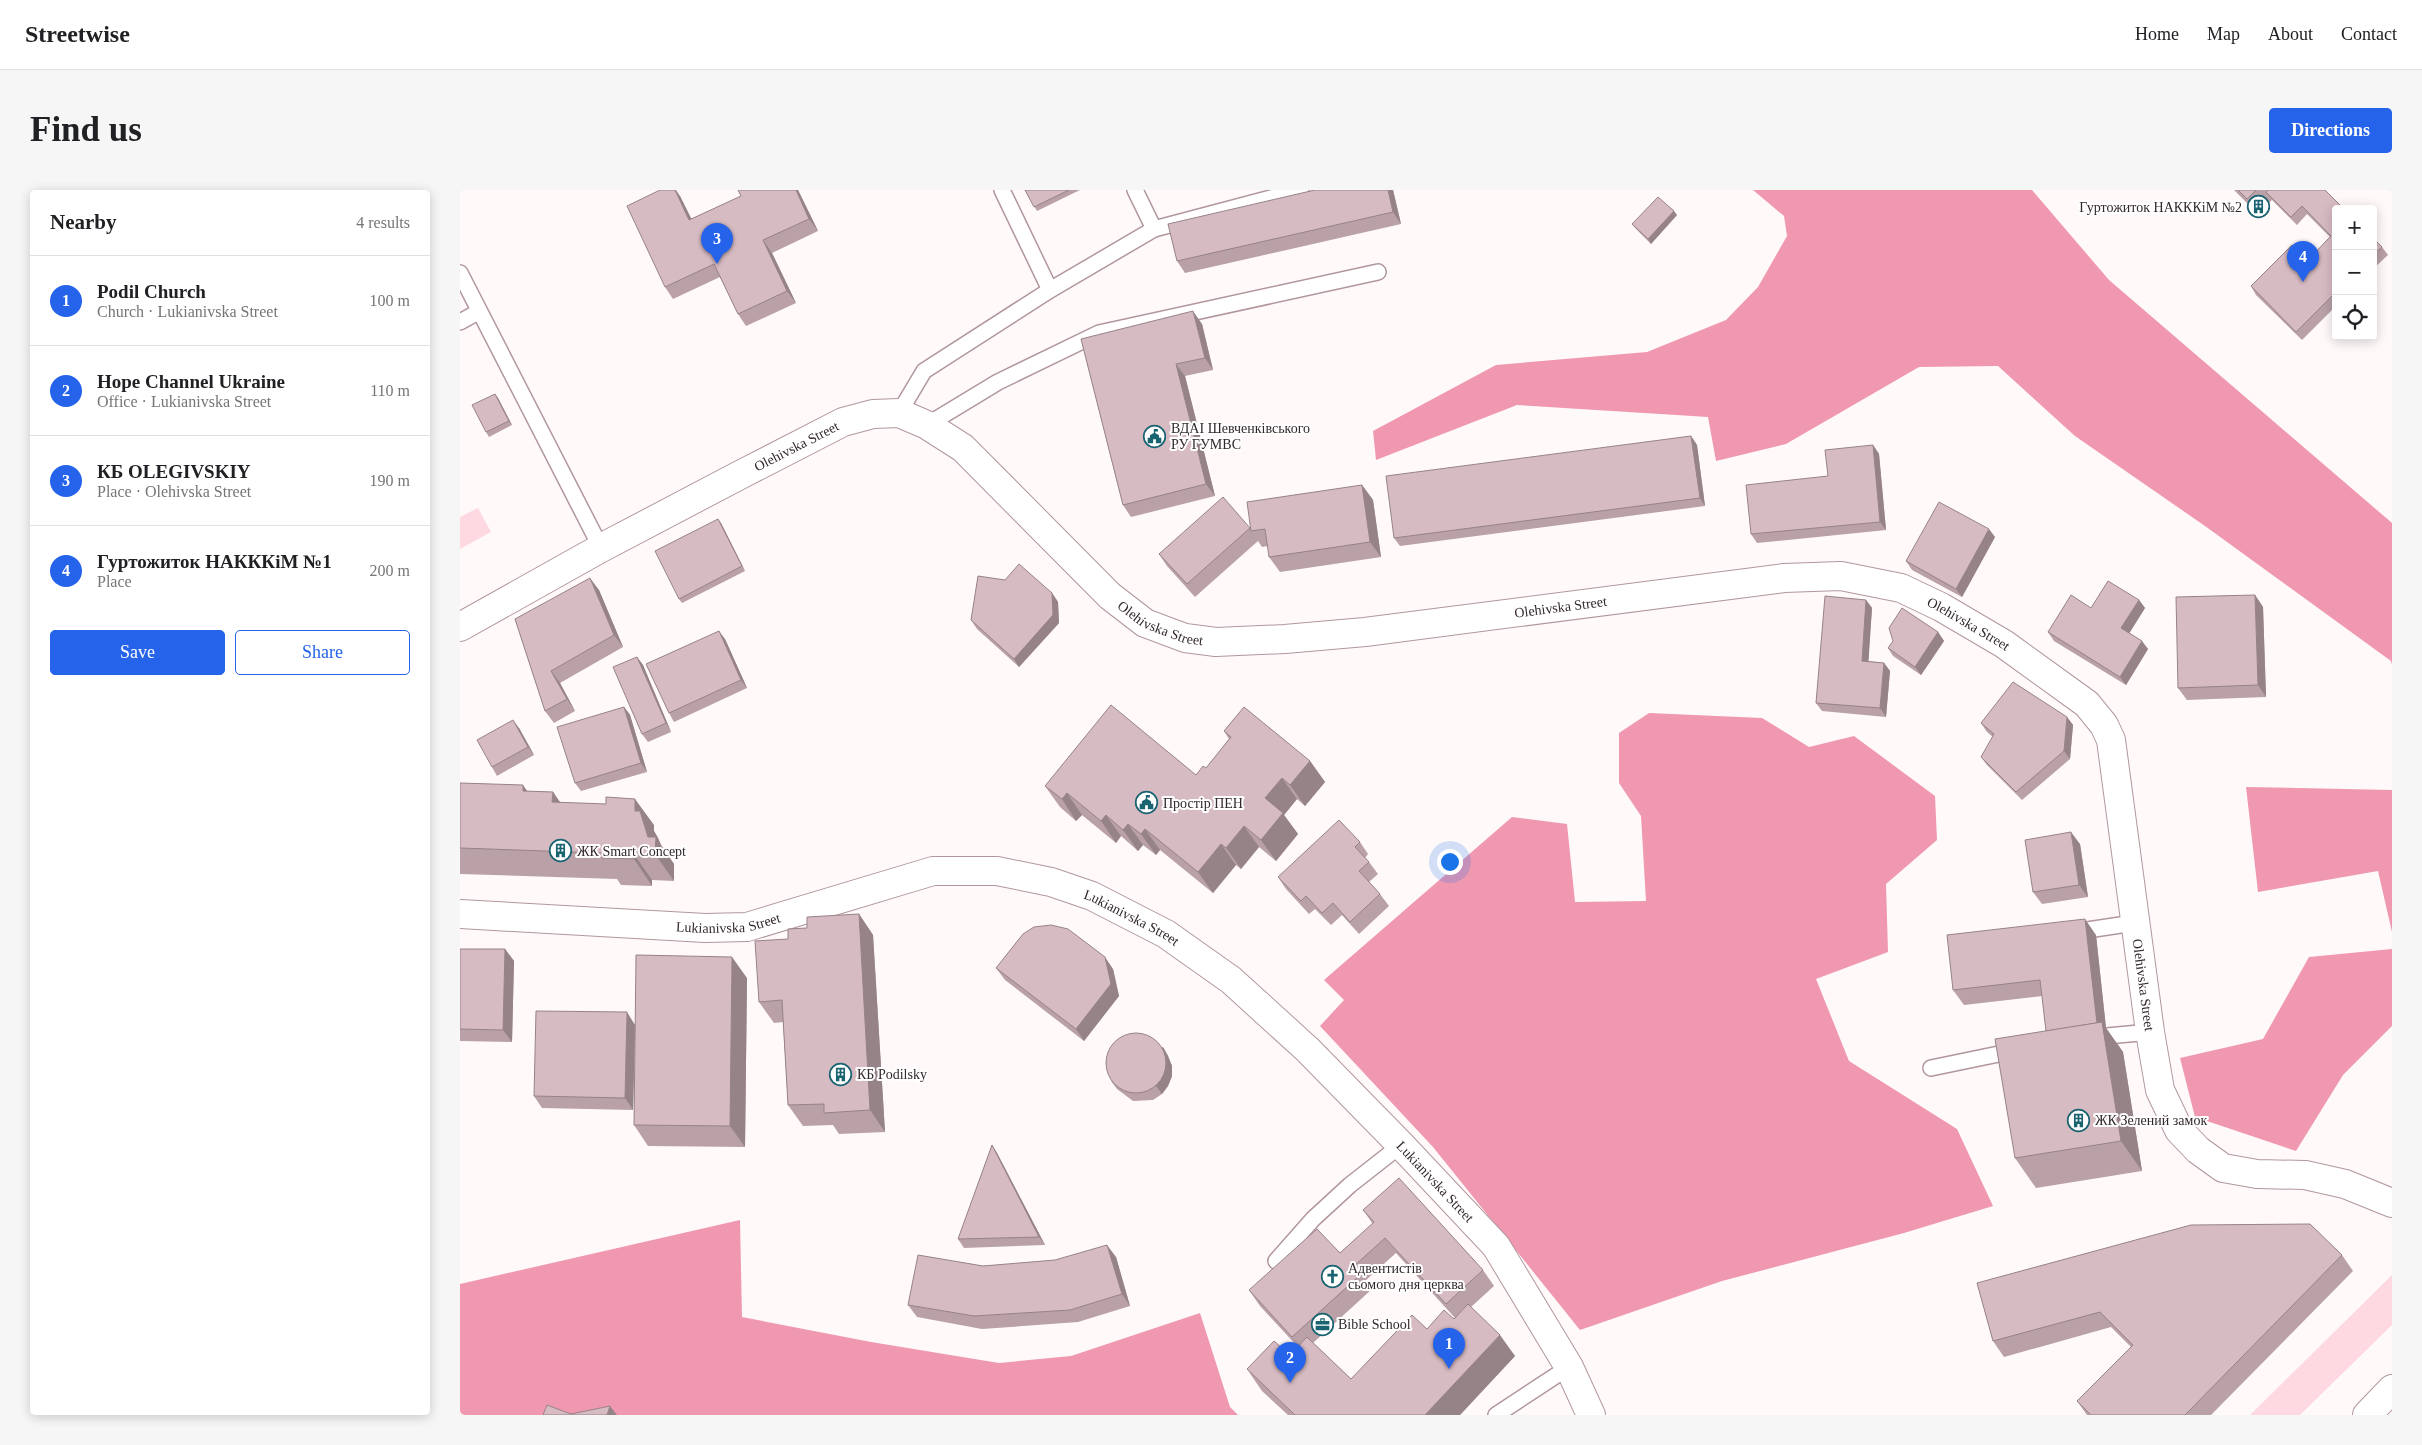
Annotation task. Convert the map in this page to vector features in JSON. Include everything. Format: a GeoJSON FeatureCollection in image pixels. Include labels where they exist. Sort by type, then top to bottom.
{"type":"FeatureCollection","features":[{"type":"Feature","properties":{"kind":"street","name":"Olehivska Street"},"geometry":{"type":"LineString","coordinates":[[460,627],[601,548],[842,422],[873,414],[899,413],[927,425],[963,448],[1110,596],[1145,623],[1185,638],[1216,642],[1275,640],[1366,632],[1784,578],[1841,576],[1901,588],[1941,607],[2004,644],[2087,704],[2104,725],[2111,740],[2118,778],[2134,923],[2160,1090],[2179,1130],[2198,1150],[2223,1168],[2257,1174],[2305,1176],[2345,1184],[2392,1203]]}},
{"type":"Feature","properties":{"kind":"street","name":"Lukianivska Street"},"geometry":{"type":"LineString","coordinates":[[460,914],[705,928],[747,927],[934,871],[997,871],[1051,882],[1092,896],[1166,934],[1231,980],[1308,1050],[1401,1145],[1496,1246],[1569,1368],[1591,1415]]}},
{"type":"Feature","properties":{"kind":"street"},"geometry":{"type":"LineString","coordinates":[[2367,1415],[2392,1390]]}},
{"type":"Feature","properties":{"kind":"lane"},"geometry":{"type":"LineString","coordinates":[[1002,190],[1050,290]]}},
{"type":"Feature","properties":{"kind":"lane"},"geometry":{"type":"LineString","coordinates":[[1135,190],[1154,229]]}},
{"type":"Feature","properties":{"kind":"lane"},"geometry":{"type":"LineString","coordinates":[[899,413],[924,371],[1050,290],[1154,229],[1301,190]]}},
{"type":"Feature","properties":{"kind":"lane"},"geometry":{"type":"LineString","coordinates":[[927,425],[998,382],[1099,332],[1378,272]]}},
{"type":"Feature","properties":{"kind":"lane"},"geometry":{"type":"LineString","coordinates":[[460,273],[478,312],[601,548]]}},
{"type":"Feature","properties":{"kind":"lane"},"geometry":{"type":"LineString","coordinates":[[460,322],[478,312]]}},
{"type":"Feature","properties":{"kind":"lane"},"geometry":{"type":"LineString","coordinates":[[2060,934],[2134,923]]}},
{"type":"Feature","properties":{"kind":"lane"},"geometry":{"type":"LineString","coordinates":[[2107,1036],[2150,1032]]}},
{"type":"Feature","properties":{"kind":"lane"},"geometry":{"type":"LineString","coordinates":[[1931,1068],[2037,1046]]}},
{"type":"Feature","properties":{"kind":"lane"},"geometry":{"type":"LineString","coordinates":[[1276,1261],[1313,1219],[1350,1185],[1401,1145]]}},
{"type":"Feature","properties":{"kind":"lane"},"geometry":{"type":"LineString","coordinates":[[1496,1415],[1569,1368]]}},
{"type":"Feature","properties":{"kind":"shaded area"},"geometry":{"type":"Polygon","coordinates":[[[1753,190],[2032,190],[2109,280],[2392,523],[2392,665],[2391,661],[2205,526],[2075,436],[1998,366],[1919,367],[1786,444],[1716,461],[1708,417],[1517,405],[1376,460],[1373,431],[1496,365],[1647,352],[1726,320],[1758,287],[1787,236],[1784,216],[1753,190]]]}},
{"type":"Feature","properties":{"kind":"shaded area"},"geometry":{"type":"Polygon","coordinates":[[[478,508],[491,532],[460,549],[460,517],[478,508]]]}},
{"type":"Feature","properties":{"kind":"shaded area"},"geometry":{"type":"Polygon","coordinates":[[[1649,713],[1762,718],[1809,747],[1854,736],[1935,796],[1937,840],[1886,884],[1888,952],[1816,979],[1849,1061],[1957,1129],[1993,1206],[1904,1233],[1722,1281],[1580,1330],[1433,1147],[1320,1026],[1344,1000],[1324,980],[1512,817],[1567,824],[1575,902],[1646,901],[1641,816],[1619,783],[1619,733],[1649,713]]]}},
{"type":"Feature","properties":{"kind":"shaded area"},"geometry":{"type":"Polygon","coordinates":[[[2246,787],[2392,790],[2392,932],[2378,871],[2258,892],[2246,787]]]}},
{"type":"Feature","properties":{"kind":"shaded area"},"geometry":{"type":"Polygon","coordinates":[[[2392,949],[2392,1026],[2343,1075],[2296,1151],[2195,1117],[2180,1058],[2263,1039],[2309,957],[2392,949]]]}},
{"type":"Feature","properties":{"kind":"shaded area"},"geometry":{"type":"Polygon","coordinates":[[[740,1220],[742,1317],[871,1342],[999,1363],[1071,1356],[1200,1313],[1230,1407],[1238,1415],[460,1415],[460,1284],[740,1220]]]}},
{"type":"Feature","properties":{"kind":"shaded area"},"geometry":{"type":"Polygon","coordinates":[[[2392,1275],[2392,1325],[2300,1415],[2250,1415],[2392,1275]]]}},
{"type":"Feature","properties":{"kind":"building"},"geometry":{"type":"Polygon","coordinates":[[[660,190],[675,190],[689,220],[741,196],[738,190],[796,190],[809,219],[763,240],[787,291],[738,314],[714,264],[665,287],[627,206],[660,190]]]}},
{"type":"Feature","properties":{"kind":"building"},"geometry":{"type":"Polygon","coordinates":[[[1025,190],[1069,190],[1034,207],[1025,190]]]}},
{"type":"Feature","properties":{"kind":"building"},"geometry":{"type":"Polygon","coordinates":[[[1315,190],[1388,190],[1393,212],[1177,261],[1168,224],[1315,190]]]}},
{"type":"Feature","properties":{"kind":"building"},"geometry":{"type":"Polygon","coordinates":[[[2238,190],[2256,190],[2247,199],[2238,190]]]}},
{"type":"Feature","properties":{"kind":"building"},"geometry":{"type":"Polygon","coordinates":[[[2268,190],[2325,190],[2340,205],[2332,205],[2332,296],[2296,332],[2251,286],[2292,245],[2307,261],[2331,236],[2302,206],[2291,217],[2266,192],[2268,190]]]}},
{"type":"Feature","properties":{"kind":"building"},"geometry":{"type":"Polygon","coordinates":[[[1658,197],[1674,211],[1648,239],[1632,224],[1658,197]]]}},
{"type":"Feature","properties":{"kind":"building"},"geometry":{"type":"Polygon","coordinates":[[[2377,242],[2382,247],[2377,251],[2377,242]]]}},
{"type":"Feature","properties":{"kind":"building","name":"ВДАІ Шевченківського РУ ГУМВС"},"geometry":{"type":"Polygon","coordinates":[[[1193,311],[1205,358],[1176,364],[1206,484],[1123,505],[1081,339],[1193,311]]]}},
{"type":"Feature","properties":{"kind":"building"},"geometry":{"type":"Polygon","coordinates":[[[495,394],[509,421],[486,432],[472,405],[495,394]]]}},
{"type":"Feature","properties":{"kind":"building"},"geometry":{"type":"Polygon","coordinates":[[[1691,436],[1700,498],[1394,538],[1386,476],[1691,436]]]}},
{"type":"Feature","properties":{"kind":"building"},"geometry":{"type":"Polygon","coordinates":[[[1873,445],[1880,522],[1751,534],[1746,485],[1828,476],[1825,450],[1873,445]]]}},
{"type":"Feature","properties":{"kind":"building"},"geometry":{"type":"Polygon","coordinates":[[[1362,485],[1370,542],[1269,557],[1265,529],[1251,531],[1247,502],[1362,485]]]}},
{"type":"Feature","properties":{"kind":"building"},"geometry":{"type":"Polygon","coordinates":[[[1223,497],[1250,528],[1187,584],[1159,554],[1223,497]]]}},
{"type":"Feature","properties":{"kind":"building"},"geometry":{"type":"Polygon","coordinates":[[[1939,502],[1989,529],[1956,589],[1906,561],[1939,502]]]}},
{"type":"Feature","properties":{"kind":"building"},"geometry":{"type":"Polygon","coordinates":[[[718,519],[742,566],[679,599],[655,551],[718,519]]]}},
{"type":"Feature","properties":{"kind":"building"},"geometry":{"type":"Polygon","coordinates":[[[1019,564],[1052,593],[1053,615],[1014,659],[971,620],[978,576],[1005,580],[1019,564]]]}},
{"type":"Feature","properties":{"kind":"building"},"geometry":{"type":"Polygon","coordinates":[[[590,578],[614,635],[551,671],[567,699],[545,711],[515,619],[590,578]]]}},
{"type":"Feature","properties":{"kind":"building"},"geometry":{"type":"Polygon","coordinates":[[[2108,581],[2139,600],[2121,628],[2142,641],[2120,677],[2048,632],[2071,595],[2091,608],[2108,581]]]}},
{"type":"Feature","properties":{"kind":"building"},"geometry":{"type":"Polygon","coordinates":[[[2255,595],[2258,685],[2178,688],[2176,597],[2255,595]]]}},
{"type":"Feature","properties":{"kind":"building"},"geometry":{"type":"Polygon","coordinates":[[[1825,596],[1866,600],[1862,661],[1884,663],[1880,708],[1816,703],[1825,596]]]}},
{"type":"Feature","properties":{"kind":"building"},"geometry":{"type":"Polygon","coordinates":[[[1902,608],[1938,632],[1915,667],[1888,648],[1893,641],[1889,628],[1902,608]]]}},
{"type":"Feature","properties":{"kind":"building"},"geometry":{"type":"Polygon","coordinates":[[[719,631],[741,680],[669,713],[646,664],[719,631]]]}},
{"type":"Feature","properties":{"kind":"building"},"geometry":{"type":"Polygon","coordinates":[[[637,657],[666,723],[642,734],[613,667],[637,657]]]}},
{"type":"Feature","properties":{"kind":"building"},"geometry":{"type":"Polygon","coordinates":[[[2013,682],[2067,717],[2064,751],[2016,792],[1981,757],[1994,734],[1981,723],[2013,682]]]}},
{"type":"Feature","properties":{"kind":"building"},"geometry":{"type":"Polygon","coordinates":[[[1111,705],[1196,775],[1203,766],[1206,768],[1231,737],[1224,731],[1244,707],[1310,761],[1290,785],[1282,778],[1265,798],[1283,813],[1261,840],[1244,826],[1226,848],[1221,844],[1198,872],[1145,829],[1141,834],[1128,824],[1123,830],[1106,815],[1101,821],[1067,793],[1062,799],[1045,786],[1111,705]]]}},
{"type":"Feature","properties":{"kind":"building"},"geometry":{"type":"Polygon","coordinates":[[[624,707],[641,763],[575,783],[557,727],[624,707]]]}},
{"type":"Feature","properties":{"kind":"building"},"geometry":{"type":"Polygon","coordinates":[[[513,720],[528,747],[492,767],[477,740],[513,720]]]}},
{"type":"Feature","properties":{"kind":"building"},"geometry":{"type":"Polygon","coordinates":[[[460,783],[523,785],[523,791],[553,792],[552,802],[606,804],[606,797],[635,799],[635,811],[640,811],[648,837],[656,837],[655,854],[634,854],[634,859],[602,858],[602,853],[460,848],[460,783]]]}},
{"type":"Feature","properties":{"kind":"building"},"geometry":{"type":"Polygon","coordinates":[[[1339,820],[1360,842],[1355,847],[1369,862],[1359,871],[1380,894],[1350,922],[1333,903],[1322,913],[1306,896],[1301,901],[1278,877],[1339,820]]]}},
{"type":"Feature","properties":{"kind":"building"},"geometry":{"type":"Polygon","coordinates":[[[2071,832],[2079,885],[2033,892],[2025,840],[2071,832]]]}},
{"type":"Feature","properties":{"kind":"building","name":"КБ Podilsky"},"geometry":{"type":"Polygon","coordinates":[[[859,914],[870,1110],[824,1113],[824,1104],[788,1105],[782,1000],[759,1002],[755,941],[788,939],[788,929],[807,928],[807,917],[859,914]]]}},
{"type":"Feature","properties":{"kind":"building"},"geometry":{"type":"Polygon","coordinates":[[[2085,919],[2097,1023],[2046,1031],[2040,980],[1953,990],[1947,935],[2085,919]]]}},
{"type":"Feature","properties":{"kind":"building"},"geometry":{"type":"Polygon","coordinates":[[[1051,925],[1068,929],[1105,957],[1111,984],[1076,1029],[996,968],[1023,934],[1034,927],[1051,925]]]}},
{"type":"Feature","properties":{"kind":"building"},"geometry":{"type":"Polygon","coordinates":[[[460,949],[505,949],[503,1030],[460,1029],[460,949]]]}},
{"type":"Feature","properties":{"kind":"building"},"geometry":{"type":"Polygon","coordinates":[[[636,955],[732,957],[730,1126],[634,1125],[636,955]]]}},
{"type":"Feature","properties":{"kind":"building"},"geometry":{"type":"Polygon","coordinates":[[[536,1011],[627,1012],[625,1098],[534,1096],[536,1011]]]}},
{"type":"Feature","properties":{"kind":"building","name":"ЖК Зелений замок"},"geometry":{"type":"Polygon","coordinates":[[[2102,1022],[2121,1141],[2015,1158],[1995,1039],[2102,1022]]]}},
{"type":"Feature","properties":{"kind":"building"},"geometry":{"type":"Polygon","coordinates":[[[1130,1033],[1142,1033],[1153,1038],[1161,1046],[1166,1057],[1164,1075],[1153,1088],[1142,1093],[1130,1093],[1119,1088],[1111,1080],[1106,1069],[1106,1057],[1111,1046],[1119,1038],[1130,1033]]]}},
{"type":"Feature","properties":{"kind":"building"},"geometry":{"type":"Polygon","coordinates":[[[992,1145],[1039,1237],[958,1239],[992,1145]]]}},
{"type":"Feature","properties":{"kind":"building","name":"Адвентистів сьомого дня церква"},"geometry":{"type":"Polygon","coordinates":[[[1399,1178],[1483,1270],[1446,1304],[1385,1238],[1353,1267],[1360,1275],[1292,1337],[1249,1290],[1317,1229],[1340,1253],[1374,1222],[1363,1210],[1399,1178]]]}},
{"type":"Feature","properties":{"kind":"building"},"geometry":{"type":"Polygon","coordinates":[[[2310,1224],[2342,1255],[2185,1415],[2091,1415],[2077,1401],[2133,1345],[2100,1312],[1993,1341],[1977,1283],[2191,1225],[2310,1224]]]}},
{"type":"Feature","properties":{"kind":"building"},"geometry":{"type":"Polygon","coordinates":[[[1107,1245],[1122,1294],[1070,1310],[974,1316],[908,1305],[918,1255],[983,1266],[1055,1260],[1107,1245]]]}},
{"type":"Feature","properties":{"kind":"building"},"geometry":{"type":"Polygon","coordinates":[[[1468,1304],[1500,1335],[1425,1415],[1295,1415],[1247,1369],[1274,1341],[1290,1355],[1307,1337],[1351,1379],[1412,1315],[1427,1329],[1444,1310],[1454,1319],[1468,1304]]]}},
{"type":"Feature","properties":{"kind":"building"},"geometry":{"type":"Polygon","coordinates":[[[547,1405],[571,1414],[610,1406],[607,1415],[543,1415],[547,1405]]]}},
{"type":"Feature","properties":{"kind":"place","name":"Гуртожиток НАКККіМ №2"},"geometry":{"type":"Point","coordinates":[2258,207]}},
{"type":"Feature","properties":{"kind":"place","name":"КБ OLEGIVSKIY"},"geometry":{"type":"Point","coordinates":[717,264]}},
{"type":"Feature","properties":{"kind":"place","name":"Гуртожиток НАКККіМ №1"},"geometry":{"type":"Point","coordinates":[2303,282]}},
{"type":"Feature","properties":{"kind":"place","name":"ВДАІ Шевченківського РУ ГУМВС"},"geometry":{"type":"Point","coordinates":[1155,436]}},
{"type":"Feature","properties":{"kind":"place","name":"Простір ПЕН"},"geometry":{"type":"Point","coordinates":[1147,803]}},
{"type":"Feature","properties":{"kind":"place","name":"ЖК Smart Concept"},"geometry":{"type":"Point","coordinates":[561,851]}},
{"type":"Feature","properties":{"kind":"place","name":"КБ Podilsky"},"geometry":{"type":"Point","coordinates":[841,1074]}},
{"type":"Feature","properties":{"kind":"place","name":"ЖК Зелений замок"},"geometry":{"type":"Point","coordinates":[2079,1120]}},
{"type":"Feature","properties":{"kind":"place","name":"Адвентистів сьомого дня церква"},"geometry":{"type":"Point","coordinates":[1332,1276]}},
{"type":"Feature","properties":{"kind":"place","name":"Bible School"},"geometry":{"type":"Point","coordinates":[1322,1324]}},
{"type":"Feature","properties":{"kind":"place","name":"Podil Church"},"geometry":{"type":"Point","coordinates":[1449,1369]}},
{"type":"Feature","properties":{"kind":"place","name":"Hope Channel Ukraine"},"geometry":{"type":"Point","coordinates":[1290,1383]}}]}
